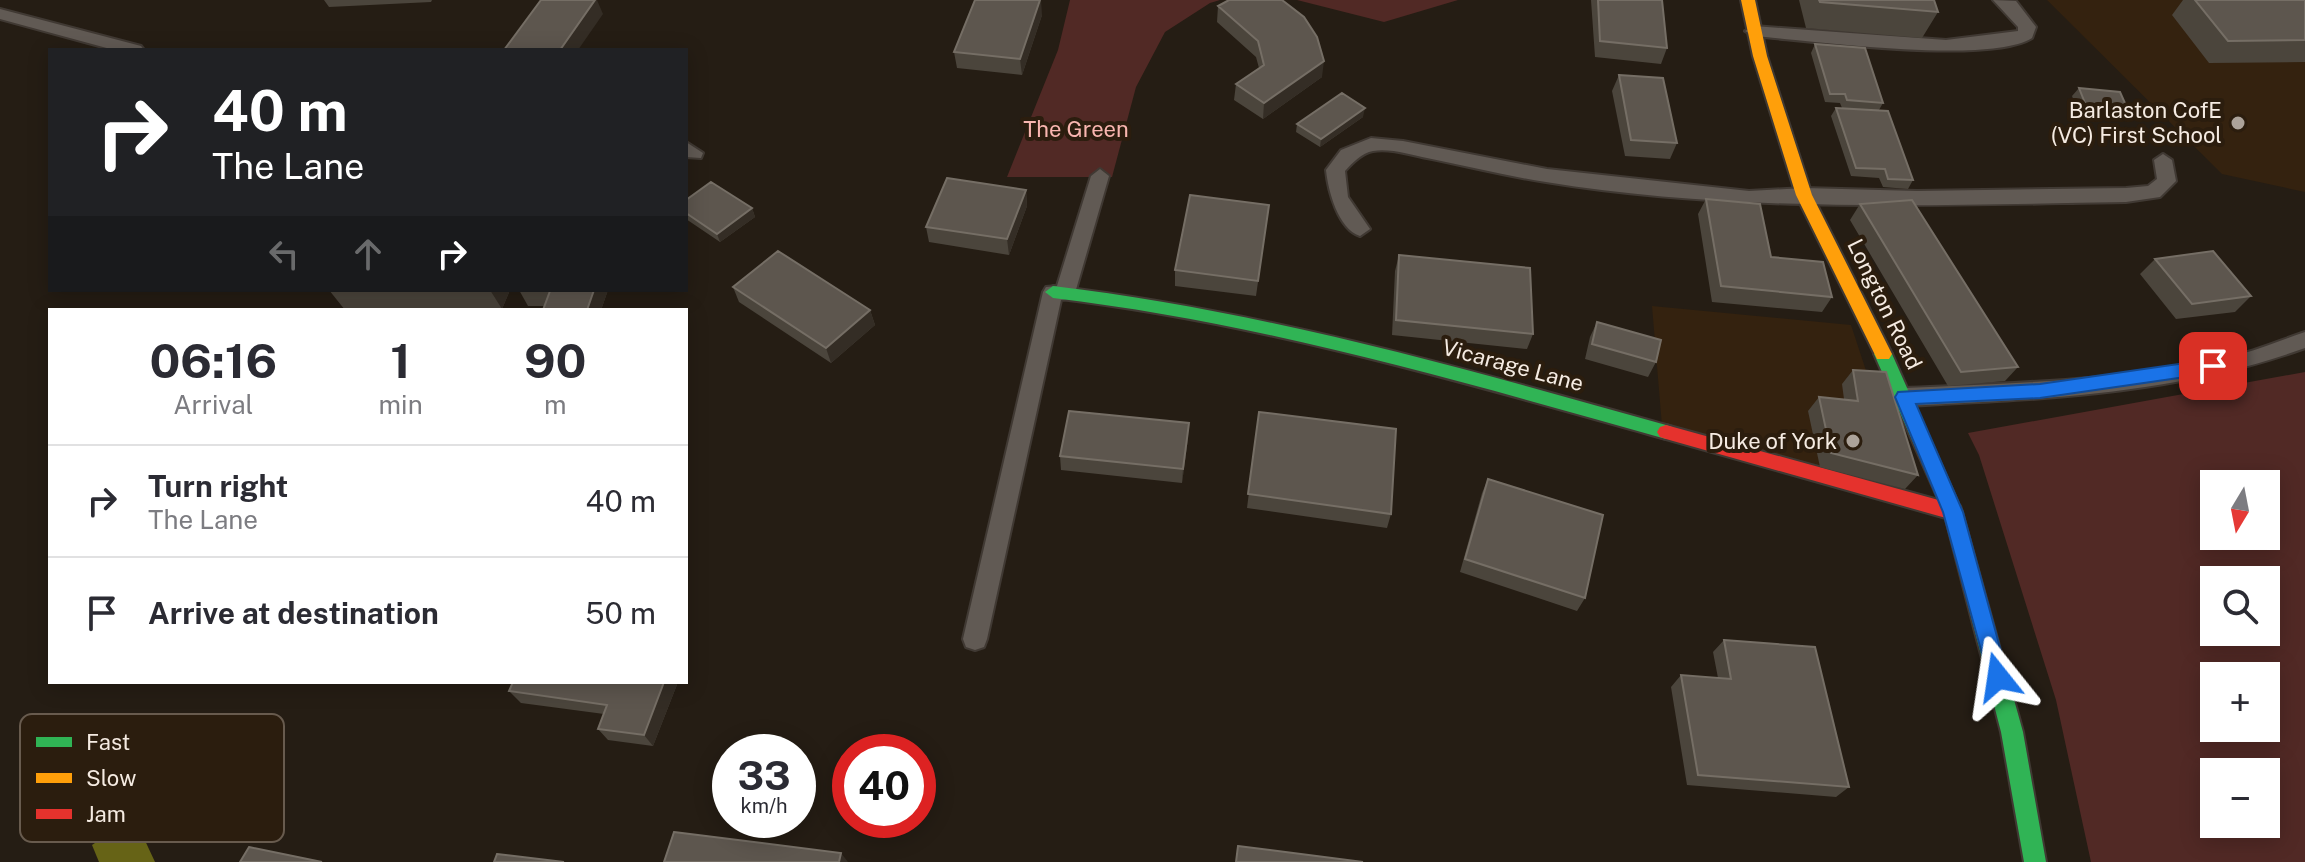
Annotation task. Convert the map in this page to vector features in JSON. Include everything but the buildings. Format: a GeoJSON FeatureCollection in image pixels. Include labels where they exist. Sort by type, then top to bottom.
{"type":"FeatureCollection","features":[{"type":"Feature","properties":{"kind":"street","name":"Longton Road"},"geometry":{"type":"LineString","coordinates":[[1748,0],[1754,31],[1804,195],[1904,397],[1953,512],[2012,732],[2035,862]]}},
{"type":"Feature","properties":{"kind":"street","name":"Vicarage Lane"},"geometry":{"type":"LineString","coordinates":[[1059,292],[1129,299],[1376,352],[1953,512]]}},
{"type":"Feature","properties":{"kind":"lane"},"geometry":{"type":"LineString","coordinates":[[1754,31],[1946,46],[2018,39],[2026,34],[2027,27],[2010,5],[2001,0]]}},
{"type":"Feature","properties":{"kind":"lane"},"geometry":{"type":"LineString","coordinates":[[0,14],[128,48]]}},
{"type":"Feature","properties":{"kind":"lane"},"geometry":{"type":"LineString","coordinates":[[1360,229],[1339,198],[1335,170],[1348,155],[1371,144],[1403,147],[1547,176],[1749,198],[1804,195],[1917,198],[2126,195],[2153,192],[2167,181],[2163,160]]}},
{"type":"Feature","properties":{"kind":"lane"},"geometry":{"type":"LineString","coordinates":[[975,639],[1059,292],[1100,176]]}},
{"type":"Feature","properties":{"kind":"lane"},"geometry":{"type":"LineString","coordinates":[[1904,397],[2040,391],[2157,375],[2241,362],[2305,340]]}},
{"type":"Feature","properties":{"kind":"shaded area","name":"Barlaston CofE (VC) First School"},"geometry":{"type":"Polygon","coordinates":[[[2047,0],[2305,0],[2305,192],[2222,174],[2047,0]]]}},
{"type":"Feature","properties":{"kind":"shaded area"},"geometry":{"type":"Polygon","coordinates":[[[1652,306],[1851,325],[1905,489],[1662,426],[1652,306]]]}},
{"type":"Feature","properties":{"kind":"shaded area"},"geometry":{"type":"Polygon","coordinates":[[[96,842],[146,842],[155,862],[99,862],[92,845],[96,842]]]}},
{"type":"Feature","properties":{"kind":"green space","name":"The Green"},"geometry":{"type":"Polygon","coordinates":[[[1070,0],[1220,0],[1210,3],[1165,32],[1136,87],[1112,177],[1007,177],[1058,50],[1070,0]]]}},
{"type":"Feature","properties":{"kind":"green space"},"geometry":{"type":"Polygon","coordinates":[[[1297,0],[1458,0],[1384,22],[1297,0]]]}},
{"type":"Feature","properties":{"kind":"green space"},"geometry":{"type":"Polygon","coordinates":[[[2305,372],[2305,862],[2091,862],[2056,700],[1979,455],[1968,433],[2305,372]]]}},
{"type":"Feature","properties":{"kind":"traffic: fast"},"geometry":{"type":"LineString","coordinates":[[1053,292],[1130,301],[1285,330],[1362,348],[1666,432]]}},
{"type":"Feature","properties":{"kind":"traffic: fast"},"geometry":{"type":"LineString","coordinates":[[1883,354],[1953,512],[2012,732],[2035,862]]}},
{"type":"Feature","properties":{"kind":"traffic: slow"},"geometry":{"type":"LineString","coordinates":[[1748,0],[1760,56],[1804,195],[1883,354]]}},
{"type":"Feature","properties":{"kind":"traffic: jam"},"geometry":{"type":"LineString","coordinates":[[1666,432],[1953,512]]}},
{"type":"Feature","properties":{"kind":"place","name":"Barlaston CofE (VC) First School"},"geometry":{"type":"Point","coordinates":[2238,123]}},
{"type":"Feature","properties":{"kind":"place","name":"Duke of York"},"geometry":{"type":"Point","coordinates":[1853,441]}},
{"type":"Feature","properties":{"kind":"route"},"geometry":{"type":"LineString","coordinates":[[1998,677],[1953,512],[1904,397],[2040,391],[2213,366]]}}]}
